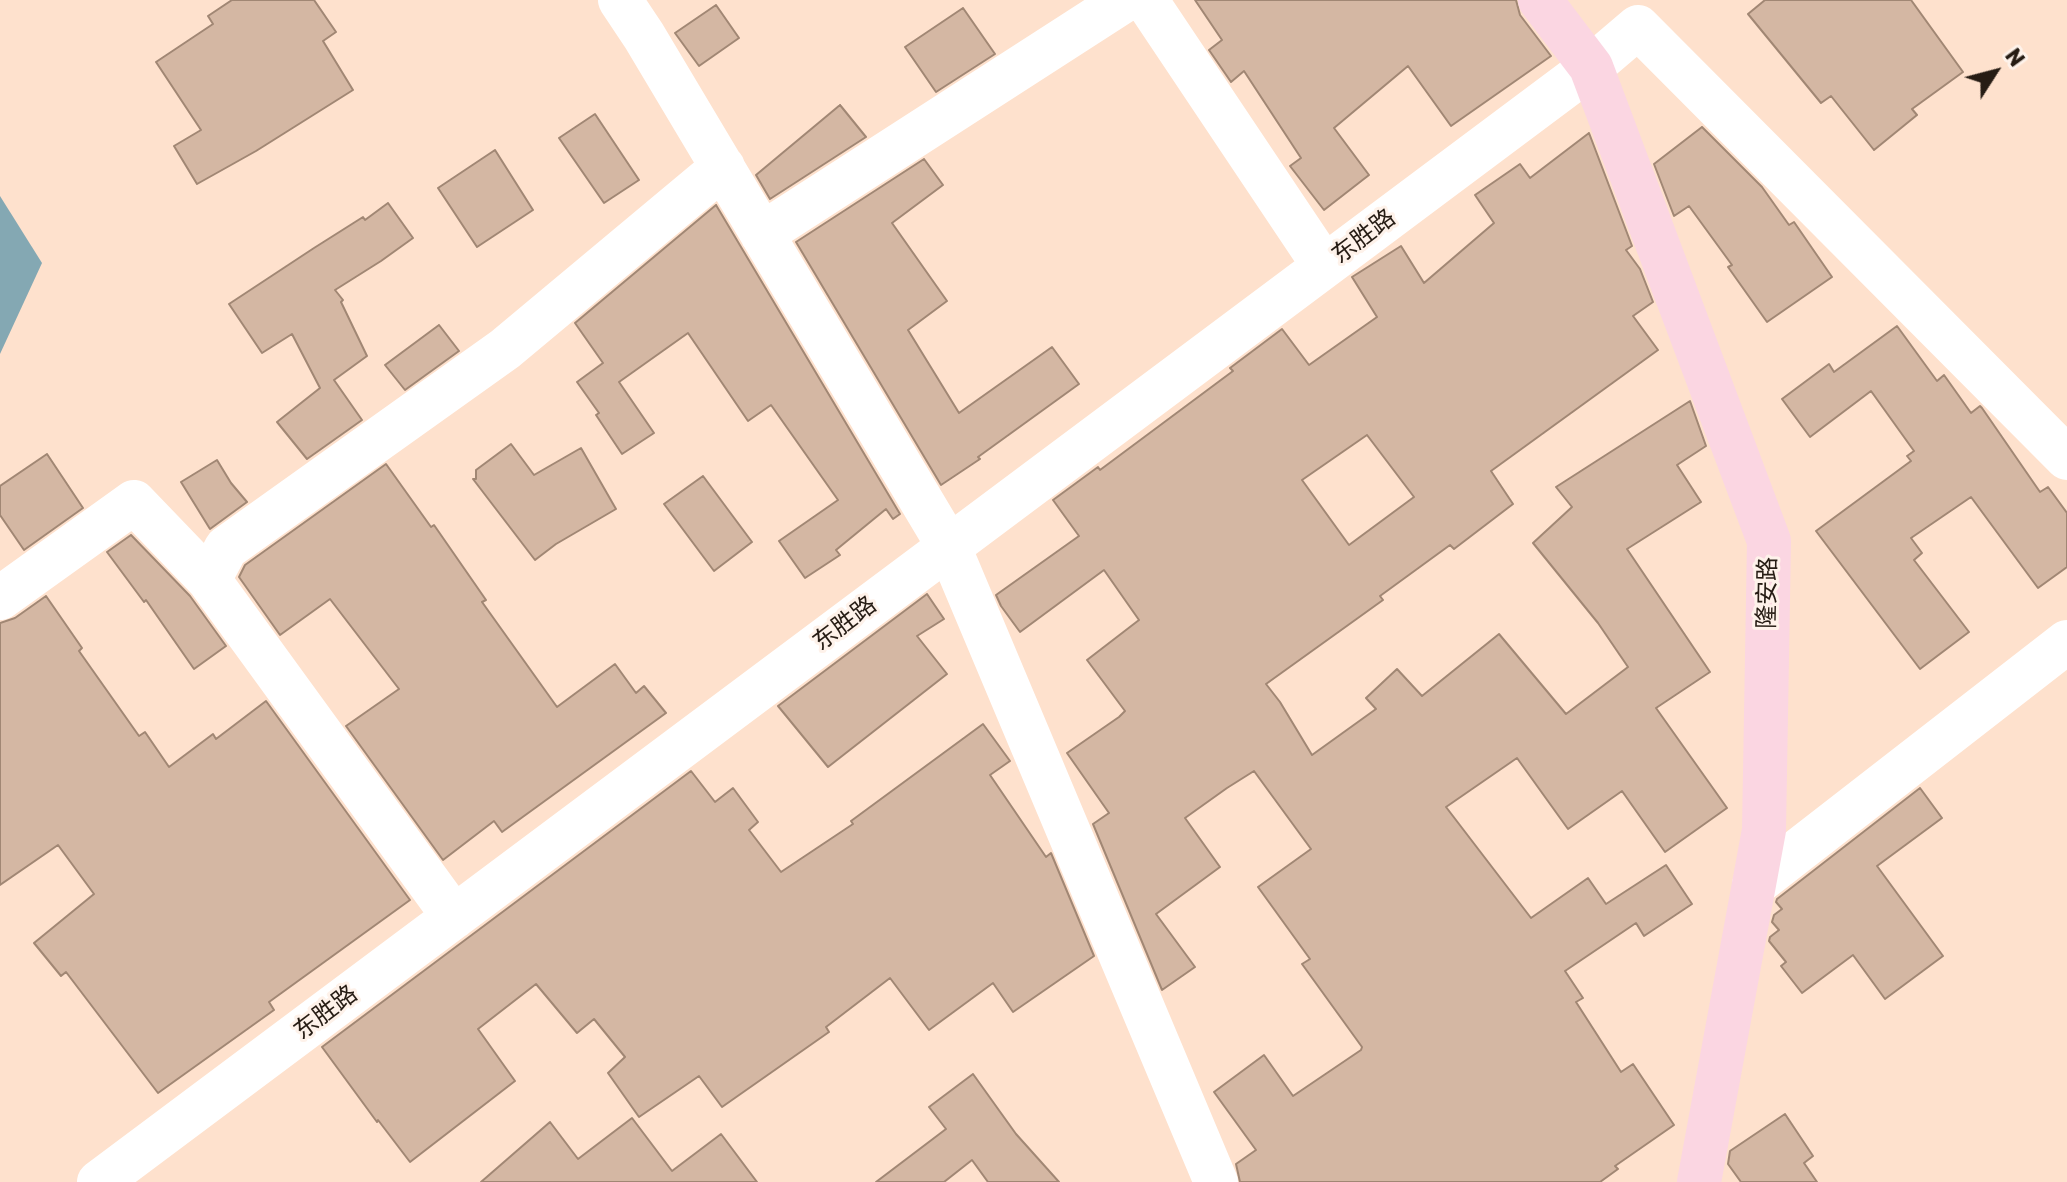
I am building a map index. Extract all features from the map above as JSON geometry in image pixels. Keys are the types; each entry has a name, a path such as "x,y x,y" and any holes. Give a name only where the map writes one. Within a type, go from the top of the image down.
{"street":[{"path":"620,0 949,547 1216,1182"},
{"path":"762,234 1125,0"},
{"path":"1146,0 1324,266"},
{"name":"隆安路","path":"1540,0 1591,67 1769,541 1764,830 1699,1182"},
{"name":"东胜路","path":"99,1182 1591,67 1638,27 2067,458"},
{"path":"209,580 226,548 505,349 723,167"},
{"path":"0,598 134,502 209,580 454,917"},
{"path":"1754,885 2067,642"}],"water":[{"path":"0,196 42,263 0,354"}],"building":[{"path":"232,0 314,0 336,32 323,41 353,90 197,184 174,146 201,130 156,62 213,24 208,16"},
{"path":"1195,0 1516,0 1520,15 1551,56 1451,126 1408,66 1334,128 1369,175 1324,210 1290,166 1301,158 1244,71 1231,82 1209,50 1222,40"},
{"path":"1765,0 1911,0 1963,72 1912,109 1917,115 1874,150 1831,96 1821,103 1748,14"},
{"path":"716,5 739,38 699,66 675,33"},
{"path":"963,8 995,54 936,92 905,47"},
{"path":"840,105 866,137 770,199 756,175"},
{"path":"595,114 639,180 604,203 559,138"},
{"path":"1702,127 1762,187 1789,225 1794,222 1832,277 1767,322 1728,267 1732,265 1689,206 1674,216 1654,164"},
{"path":"1589,133 1632,246 1626,250 1640,269 1653,302 1633,316 1658,350 1491,471 1513,504 1454,549 1450,545 1380,596 1383,600 1266,684 1312,755 1376,709 1366,698 1397,669 1422,696 1499,634 1566,714 1628,667 1598,623 1533,543 1572,507 1556,487 1690,401 1706,446 1677,465 1701,502 1627,549 1710,672 1656,708 1727,808 1665,852 1622,791 1568,829 1517,758 1446,807 1531,918 1588,878 1606,904 1666,865 1692,904 1644,936 1636,923 1565,971 1583,998 1576,1002 1621,1072 1633,1064 1674,1125 1615,1166 1618,1169 1600,1182 1240,1182 1236,1164 1256,1150 1214,1092 1264,1055 1293,1096 1362,1047 1302,964 1310,959 1258,887 1311,849 1254,771 1185,818 1220,867 1156,914 1195,967 1162,990 1093,824 1109,813 1067,753 1125,711 1087,660 1139,620 1104,570 1020,632 996,595 1079,536 1053,500 1098,467 1100,470 1233,371 1230,368 1282,329 1309,365 1377,317 1352,277 1401,246 1424,283 1494,223 1475,195 1520,164 1530,178","holes":["1367,435 1414,497 1349,545 1302,480"]},
{"path":"495,150 533,210 477,247 438,188"},
{"path":"924,159 943,185 892,223 947,301 908,330 959,413 1052,347 1079,384 941,485 796,242"},
{"path":"388,203 413,238 335,290 343,300 341,302 367,356 334,380 362,420 307,459 277,422 320,388 292,334 262,353 229,304"},
{"path":"716,205 900,514 893,519 886,509 836,550 840,555 805,578 779,541 838,500 771,405 748,421 688,333 619,382 654,433 622,454 577,382 603,363 575,323"},
{"path":"439,325 459,351 405,390 385,365"},
{"path":"1897,326 1937,381 1944,375 1971,413 1980,406 1982,408 2040,492 2048,487 2067,513 2067,567 2038,588 1971,497 1911,538 1922,553 1914,560 1969,632 1920,669 1816,531 1911,461 1907,456 1914,451 1871,391 1810,437 1782,399 1829,364 1834,372"},
{"path":"511,444 534,475 581,448 616,509 535,560 473,479 476,479 476,470"},
{"path":"47,454 83,508 24,550 0,515 0,486"},
{"path":"217,460 247,502 210,529 181,482"},
{"path":"386,464 431,527 434,525 486,600 482,602 557,707 615,664 636,693 644,686 666,713 502,832 494,821 443,860 346,726 399,689 330,599 280,635 239,577 245,565"},
{"path":"703,476 752,542 714,571 664,504"},
{"path":"131,535 190,596 226,646 194,669 146,600 144,602 107,552"},
{"path":"927,594 944,619 917,636 947,674 828,767 778,706"},
{"path":"46,596 82,648 79,651 139,736 145,732 169,767 213,734 216,739 266,701 410,900 269,1002 274,1010 158,1093 66,972 61,976 34,943 94,894 58,845 0,885 0,623 15,618"},
{"path":"983,724 1010,761 990,775 1046,857 1051,853 1094,956 1013,1012 993,983 929,1030 890,978 826,1027 829,1032 722,1107 699,1076 639,1117 608,1073 625,1057 594,1019 577,1033 536,984 478,1029 515,1081 410,1162 322,1047 691,771 715,802 733,788 758,822 749,830 781,872 853,824 851,821"},
{"path":"1920,788 1942,818 1877,866 1943,956 1885,999 1853,955 1802,993 1781,966 1786,962 1769,941 1779,930 1772,922 1774,915 1782,909 1777,899"},
{"path":"973,1074 1016,1134 1059,1182 988,1182 972,1160 944,1182 876,1182 946,1129 929,1107"},
{"path":"1785,1114 1813,1156 1804,1163 1817,1182 1741,1182 1728,1164 1730,1151"},
{"path":"632,1118 672,1171 721,1134 757,1182 481,1182 550,1122 578,1159"}]}
